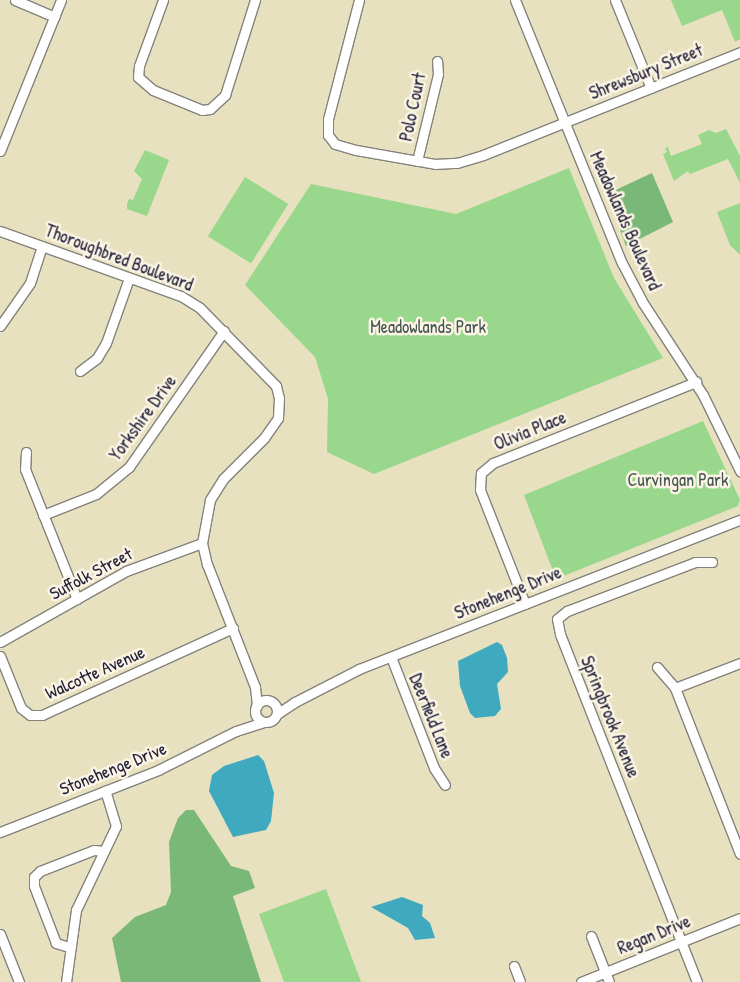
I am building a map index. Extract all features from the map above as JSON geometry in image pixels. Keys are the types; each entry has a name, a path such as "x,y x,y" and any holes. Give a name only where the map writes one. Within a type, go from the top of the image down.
{"street":[{"path":"15,0 55,17"},
{"path":"1,147 61,0"},
{"path":"163,0 139,66 138,77 153,90 202,110 210,109 225,95 255,0"},
{"name":"Shrewsbury Street","path":"359,0 328,119 328,135 335,144 356,150 417,161 457,163 740,52"},
{"name":"Meadowlands Boulevard","path":"515,0 630,280 696,382 740,471"},
{"path":"615,0 651,88"},
{"name":"Polo Court","path":"417,161 438,74 437,61"},
{"name":"Thoroughbred Boulevard","path":"0,231 181,296 200,308 276,386 280,410 273,427 222,479 210,500 202,543 207,564 256,687 256,709"},
{"path":"0,326 30,283 42,246"},
{"path":"80,371 97,358 106,343 130,278"},
{"name":"Yorkshire Drive","path":"43,515 96,494 129,467 224,331"},
{"name":"Olivia Place","path":"525,604 480,490 481,473 494,463 696,382"},
{"path":"26,452 25,469 77,599"},
{"name":"Stonehenge Drive","path":"0,832 158,770 236,731 263,722 270,722 277,714 295,702 391,657 739,519"},
{"name":"Suffolk Street","path":"0,642 126,572 202,543"},
{"name":"Springbrook Avenue","path":"697,982 564,644 557,619 567,611 695,562 712,562"},
{"name":"Walcotte Avenue","path":"0,656 21,708 30,715 42,715 233,628"},
{"name":"Deerfield Lane","path":"391,657 434,768 445,785"},
{"path":"675,688 740,663"},
{"path":"657,667 675,688 740,854"},
{"name":"Thoroughbred Boulevard","path":"256,687 270,701"},
{"path":"270,701 277,714"},
{"name":"Stonehenge Drive","path":"236,731 256,709 270,701 295,702"},
{"path":"256,709 263,722"},
{"path":"66,982 68,947 76,910 116,821 105,791"},
{"path":"68,947 56,943 34,886 34,877 40,871 94,850 104,851"},
{"name":"Regan Drive","path":"581,982 740,918"},
{"path":"0,934 19,982"},
{"path":"591,936 609,982"},
{"path":"514,966 520,982"}],"green space":[{"path":"671,0 740,0 740,39 735,42 722,10 682,26"},
{"path":"726,129 740,156 740,183 728,159 690,174 688,171 674,181 663,154 667,152 665,148 668,147 671,156 702,144 698,135 709,130 716,133"},
{"path":"145,150 169,160 147,216 127,209 129,199 133,200 142,179 134,171"},
{"name":"Meadowlands Park","path":"569,168 614,278 663,358 374,474 327,452 328,399 315,357 245,285 311,184 456,214"},
{"path":"652,173 673,222 626,246 607,194"},
{"path":"245,177 288,204 251,263 208,236"},
{"path":"740,203 740,255 730,245 717,212"},
{"name":"Curvingan Park","path":"703,421 740,500 738,506 556,579 524,495"},
{"path":"186,810 194,810 231,866 249,871 255,888 233,896 261,982 121,982 112,938 135,917 166,905 171,892 169,842 178,818"},
{"path":"326,889 361,982 284,982 259,914"}],"water":[{"path":"497,642 502,645 507,658 508,672 497,684 501,709 495,716 475,718 470,713 460,686 458,661"},
{"path":"258,755 264,761 274,793 271,821 266,830 233,837 209,791 212,775 224,766"},
{"path":"402,897 423,905 422,916 430,923 435,938 415,940 408,928 371,907"}]}
